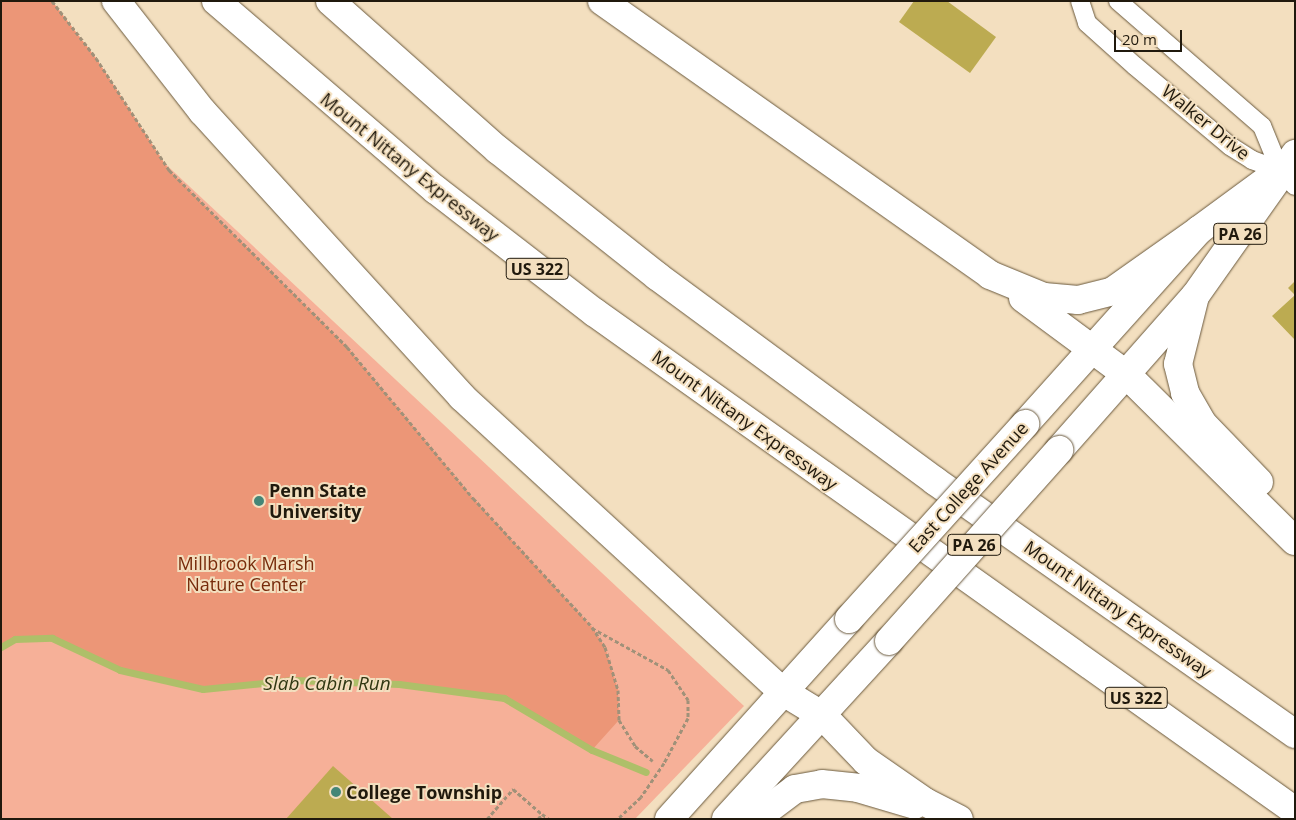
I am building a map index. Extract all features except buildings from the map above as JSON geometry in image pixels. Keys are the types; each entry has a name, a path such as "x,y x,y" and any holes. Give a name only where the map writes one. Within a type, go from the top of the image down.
{"main road":[{"path":"116,1 202,111 462,397 782,691 822,716 866,761 957,818"},
{"name":"Mount Nittany Expressway","path":"216,1 428,184 594,312 1295,811"},
{"name":"Mount Nittany Expressway","path":"330,1 498,150 657,276 935,481 1295,734"},
{"path":"602,1 1093,347 1127,375 1295,541"},
{"name":"East College Avenue","path":"669,819 782,691 1199,230 1290,170"},
{"name":"PA 26","path":"726,819 822,716 1196,296 1290,170"},
{"path":"990,275 1062,302 1095,298 1136,276 1199,230"},
{"path":"1196,296 1178,364 1191,408 1295,520"},
{"path":"755,819 795,789 822,784 858,788 957,818"}],"street":[{"name":"Walker Drive","path":"1080,1 1087,23 1230,146 1252,160 1290,170"},
{"name":"Walker Drive","path":"1118,1 1262,126 1290,170"}],"path":[{"path":"52,1 96,58 169,170 348,347 473,498 592,627 605,646 618,690 619,720 635,746 653,761"},
{"path":"592,627 668,670 688,700 688,718 664,763 641,797 617,819"},
{"path":"487,819 512,789 549,819"},
{"path":"538,819 542,814"}],"green space":[{"name":"Millbrook Marsh Nature Center","path":"1,1 52,1 96,58 169,170 347,347 473,498 592,627 605,647 618,690 619,720 592,750 504,698 399,684 293,680 203,689 120,670 52,638 15,639 1,647"},
{"name":"Millbrook Marsh Nature Center","path":"1,10 744,706 635,819 1,819"}],"waterway":[{"name":"Slab Cabin Run","path":"1,647 15,639 52,638 120,670 203,689 293,680 399,684 504,698 592,750 646,772"}],"place":[{"name":"Penn State University","path":"259,501"},
{"name":"College Township","path":"336,792"}]}
